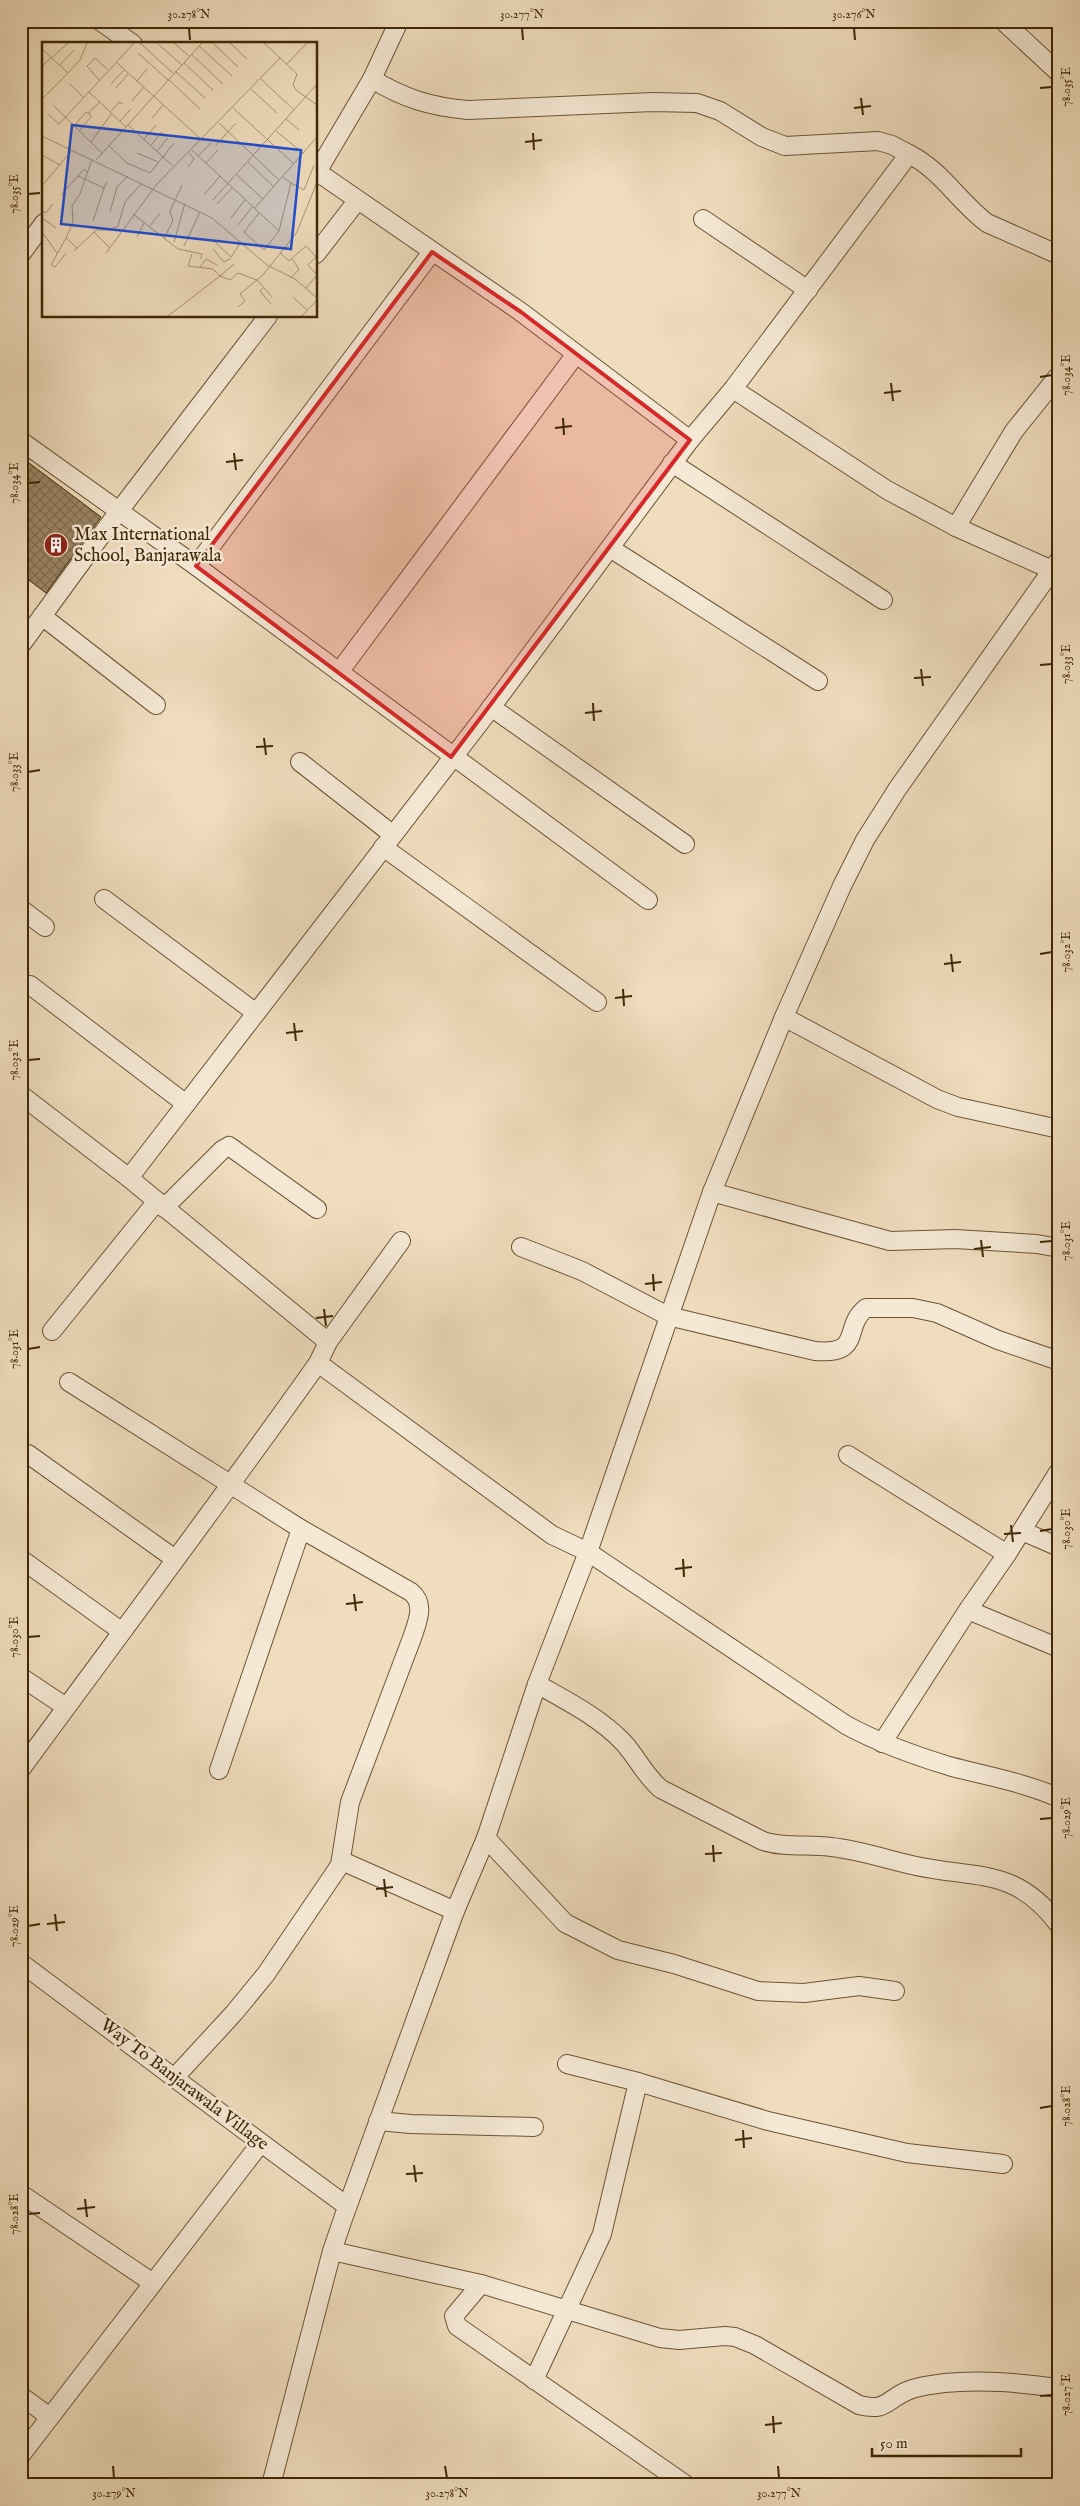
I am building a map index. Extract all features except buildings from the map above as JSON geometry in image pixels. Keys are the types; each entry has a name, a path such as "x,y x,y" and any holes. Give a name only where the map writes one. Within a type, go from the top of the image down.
{"street":[{"path":"100,21 130,42"},
{"path":"318,170 372,79 399,21"},
{"path":"1003,21 1059,73"},
{"path":"372,79 396,93 417,102 440,108 468,110 653,102 697,103 720,111 762,137 785,146 878,141 892,145 909,154 936,172 977,216 987,223 1059,254"},
{"path":"129,1178 491,707 672,463 733,389 909,154"},
{"path":"318,173 521,312 690,440"},
{"path":"318,251 357,201"},
{"path":"702,219 808,290"},
{"path":"21,254 42,226"},
{"path":"196,566 432,252"},
{"path":"21,645 266,318"},
{"path":"339,672 576,354"},
{"path":"956,527 1014,431 1059,374"},
{"path":"274,2484 332,2251 347,2206 455,1911 486,1838 537,1684 588,1552 712,1192 784,1017 842,886 866,840 898,788 1055,565 956,527 887,490 733,389"},
{"path":"21,441 196,566 451,757 648,900"},
{"path":"672,463 883,600"},
{"path":"610,548 818,682"},
{"path":"42,616 156,705"},
{"path":"491,707 685,844"},
{"path":"300,762 387,840 597,1002"},
{"path":"104,898 256,1013"},
{"path":"21,908 45,927"},
{"path":"30,985 186,1104"},
{"path":"784,1017 937,1099 958,1107 1059,1129"},
{"path":"21,1095 129,1178 328,1342"},
{"path":"52,1331 160,1205 222,1150 229,1146 317,1208"},
{"path":"712,1192 890,1241 955,1239 1037,1244 1059,1248"},
{"path":"21,1769 232,1483 318,1363 328,1342 401,1241"},
{"path":"521,1247 582,1271 668,1316 827,1352 836,1351 849,1341 859,1316 866,1308 913,1308 937,1313 998,1340 1059,1361"},
{"path":"318,1363 552,1535 588,1552 846,1725 882,1743 908,1753 1004,1780 1059,1798"},
{"path":"69,1382 232,1483 301,1529 411,1592 417,1599 419,1607 412,1638 350,1802 342,1860 266,1974 234,2013 175,2077"},
{"path":"28,1454 175,1559"},
{"path":"848,1455 1007,1554"},
{"path":"882,1743 968,1610 1022,1531 1059,1471"},
{"path":"219,1770 301,1529"},
{"path":"1022,1531 1059,1547"},
{"path":"21,1559 121,1631"},
{"path":"968,1610 1059,1648"},
{"path":"21,1678 66,1708"},
{"path":"537,1684 600,1721 625,1744 650,1780 662,1789 763,1840 774,1844 830,1846 931,1869 993,1877 1005,1881 1032,1897 1059,1925"},
{"path":"486,1838 565,1923 618,1950 674,1964 758,1991 804,1993 859,1986 895,1990"},
{"path":"342,1860 455,1911"},
{"name":"Way To Banjarawala Village","path":"21,1963 175,2077 260,2144 347,2206"},
{"path":"567,2064 638,2082 768,2121 907,2153 1003,2164"},
{"path":"534,2380 602,2234 638,2082"},
{"path":"378,2121 411,2124 534,2127"},
{"path":"21,2454 260,2144"},
{"path":"21,2194 153,2284"},
{"path":"332,2251 481,2284 660,2338 679,2340 725,2336 735,2337 859,2405 868,2408 884,2407 906,2391 915,2388 945,2383 1002,2382 1059,2388"},
{"path":"481,2284 454,2316 457,2326 686,2485"},
{"path":"21,2396 50,2417"}],"highlighted area":[{"path":"432,252 521,312 690,440 451,757 196,566"}],"place":[{"name":"Max International School, Banjarawala","path":"56,545"}]}
